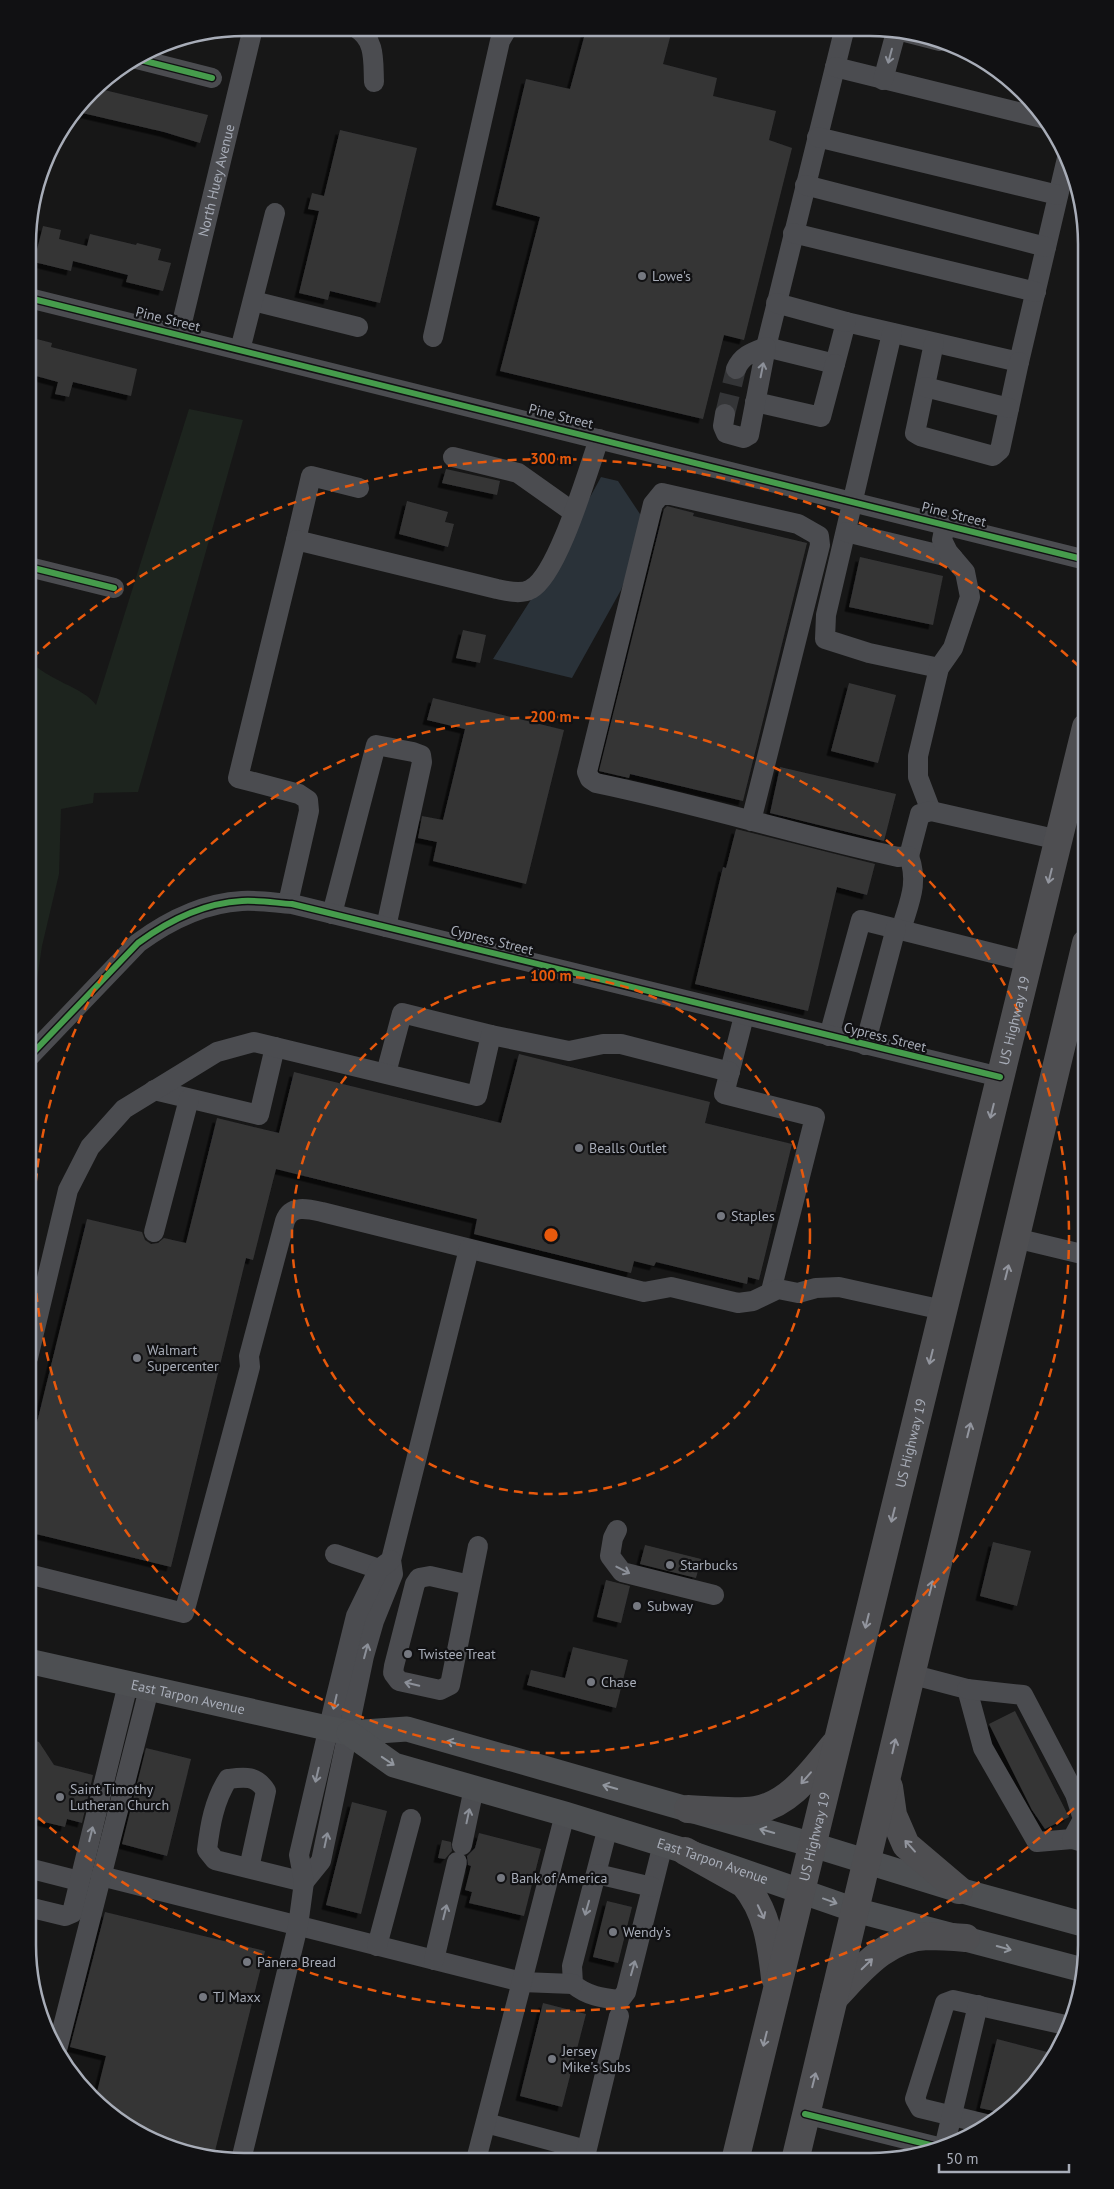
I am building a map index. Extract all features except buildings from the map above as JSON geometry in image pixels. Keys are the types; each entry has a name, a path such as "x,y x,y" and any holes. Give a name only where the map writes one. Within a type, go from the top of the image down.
{"highway":[{"name":"US Highway 19","path":"737,2153 814,1845 837,1741 1078,760"},
{"path":"797,2153 868,1862 910,1674 1078,976"},
{"path":"688,1809 756,1810 778,1802 802,1784 837,1741"},
{"path":"888,1774 893,1815 906,1844 959,1890"},
{"path":"674,1848 744,1884 750,1892 767,1925 776,1992"},
{"path":"833,2000 871,1960 892,1944 926,1936 966,1938"}],"main road":[{"name":"East Tarpon Avenue","path":"36,1663 339,1730 407,1729 814,1845 959,1890 1078,1923"},
{"name":"East Tarpon Avenue","path":"339,1730 394,1766 608,1827 855,1910 1076,1968"}],"street":[{"name":"North Huey Avenue","path":"179,335 252,36"},
{"path":"366,36 372,44 374,82"},
{"path":"432,337 500,41 503,36"},
{"path":"725,414 723,426 726,433 744,438 748,435 776,303 843,36"},
{"path":"883,80 894,38"},
{"path":"146,61 212,78"},
{"path":"835,67 1033,116"},
{"path":"818,137 1058,195"},
{"path":"934,343 915,433 993,456 1000,450 1064,170"},
{"path":"805,186 1046,247"},
{"path":"240,350 275,213"},
{"path":"794,233 1036,292"},
{"name":"Pine Street","path":"36,300 1078,558"},
{"path":"253,301 358,327"},
{"path":"776,303 846,322 1019,362"},
{"path":"755,402 821,417 846,322"},
{"path":"892,333 826,615 825,639 869,653 939,668"},
{"path":"736,369 740,361 748,353 766,347 835,364"},
{"path":"925,387 1009,408"},
{"path":"296,540 497,589 518,592 532,589 544,577 554,561 599,439"},
{"path":"453,457 518,473 573,512"},
{"path":"288,903 309,812 308,800 299,794 238,778 311,476 359,488"},
{"path":"751,821 820,545 819,536 798,524 662,493 653,504 587,772 590,779 596,782 659,796 751,821 832,842 898,857 908,856"},
{"path":"931,811 918,777 918,756 939,668 953,648 970,597 964,572 942,540 945,525"},
{"path":"846,532 953,558"},
{"path":"36,569 114,588"},
{"path":"332,914 376,744 413,752 421,755 422,762 386,927"},
{"path":"865,1044 913,888 914,872 908,856 920,814 931,811 1059,840"},
{"name":"Cypress Street","path":"36,1050 138,943 155,930 194,912 233,902 288,903 744,1016 1000,1077"},
{"path":"829,1036 861,920 1028,962"},
{"path":"386,1072 402,1014 569,1051 603,1044 621,1044 730,1072"},
{"path":"744,1016 724,1094 815,1117 771,1291"},
{"path":"36,1324 68,1190 90,1147 124,1109 217,1052 254,1042 386,1072 477,1096 491,1035"},
{"path":"154,1090 259,1115 275,1046"},
{"path":"154,1232 189,1099"},
{"path":"36,1576 184,1613 250,1367 249,1356 287,1215 295,1210 305,1209 644,1292 671,1287 738,1303 753,1301 778,1289 798,1293 816,1288 847,1288 943,1310"},
{"path":"1015,1238 1078,1253"},
{"path":"242,2153 298,1926 304,1882 299,1855 339,1730 356,1616 385,1565 469,1249"},
{"path":"617,1530 613,1538 610,1556 622,1572 714,1595"},
{"path":"470,1585 430,1576 419,1578 415,1584 394,1666 393,1673 398,1681 440,1690 450,1685 478,1546"},
{"path":"335,1554 385,1565"},
{"path":"910,1674 968,1689 1023,1695 1075,1794 1078,1803"},
{"path":"60,2040 101,1876 138,1687"},
{"path":"36,1909 66,1916 72,1913 79,1881 138,1687"},
{"path":"968,1689 983,1748 1037,1842 1078,1841"},
{"path":"434,1960 474,1788"},
{"path":"478,2153 565,1814"},
{"path":"377,1946 411,1819"},
{"path":"574,1984 572,1966 608,1827"},
{"path":"101,1876 522,1982 574,1984 582,1991 598,1997 620,2000 626,1992 629,1983 652,1888 674,1848"},
{"path":"249,1868 304,1882"},
{"path":"36,1870 79,1881"},
{"path":"596,1874 652,1888"},
{"path":"978,2122 920,2108 916,2099 946,2003 953,2000 1062,2024"},
{"path":"946,2138 978,2005"},
{"path":"585,2153 619,2016"},
{"path":"805,2114 928,2144"},
{"path":"486,2123 579,2153"}],"shaded area":[{"path":"189,409 243,420 138,792 94,793 93,803 61,809 59,874 42,946 36,986 36,666 45,673 83,693 96,705"},
{"path":"601,477 618,481 646,523 621,590 572,678 493,659 553,565"}],"tunnel":[{"path":"725,414 736,369"}],"cycle path":[{"path":"146,61 212,78"},
{"path":"36,300 1078,558"},
{"path":"36,569 114,588"},
{"path":"36,1050 138,943 162,927 187,914 228,902 255,901 292,904 1000,1077"},
{"path":"805,2114 928,2144"}],"place":[{"name":"Lowe's","path":"642,276"},
{"name":"Bealls Outlet","path":"579,1148"},
{"name":"Staples","path":"721,1216"},
{"name":"Walmart Supercenter","path":"137,1358"},
{"name":"Starbucks","path":"670,1565"},
{"name":"Subway","path":"637,1606"},
{"name":"Twistee Treat","path":"408,1654"},
{"name":"Chase","path":"591,1682"},
{"name":"Saint Timothy Lutheran Church","path":"60,1797"},
{"name":"Bank of America","path":"501,1878"},
{"name":"Wendy's","path":"613,1932"},
{"name":"Panera Bread","path":"247,1962"},
{"name":"TJ Maxx","path":"203,1997"},
{"name":"Jersey Mike's Subs","path":"552,2059"}]}
